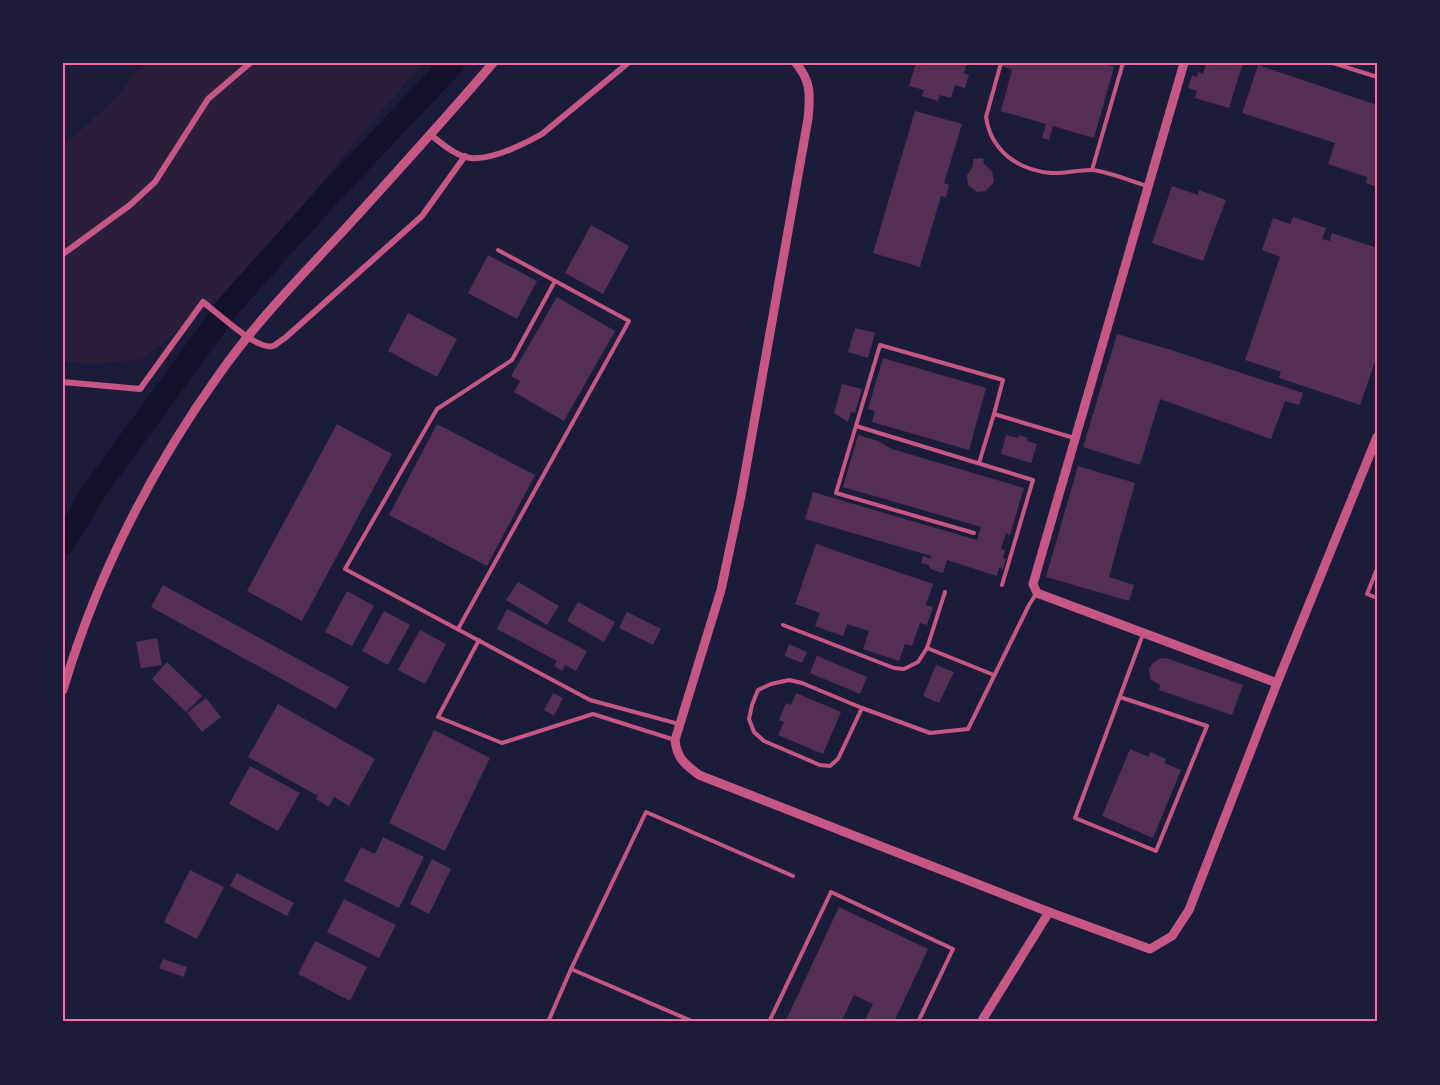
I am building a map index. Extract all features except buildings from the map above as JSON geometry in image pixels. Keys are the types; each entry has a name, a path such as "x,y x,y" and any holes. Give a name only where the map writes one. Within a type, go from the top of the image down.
{"street":[{"path":"63,254 130,205 155,182 208,99 250,63"},
{"path":"63,690 90,609 140,500 172,445 220,373 298,279 494,63"},
{"path":"431,135 453,152 471,158 493,155 526,143 542,134 628,63"},
{"path":"796,63 803,72 810,93 808,119 772,324 722,590 675,740 676,750 684,763 699,775 1048,912 1150,949 1172,936 1189,910 1277,683 1375,451 1377,437"},
{"path":"1184,63 1033,584 1037,593 1277,683"},
{"path":"63,382 140,389 203,302 248,337 264,346 273,346 285,338 422,216 465,156"},
{"path":"981,1022 1048,912"}],"lane":[{"path":"1001,63 986,117 993,139 1004,154 1032,170 1050,173 1092,170 1148,186"},
{"path":"1092,170 1122,63"},
{"path":"1333,63 1377,77"},
{"path":"458,629 629,321 498,250"},
{"path":"555,281 512,360 437,410 345,569 590,700 680,724"},
{"path":"974,533 836,493 880,345 1003,380 979,463"},
{"path":"994,414 1075,438"},
{"path":"856,426 1033,480 1002,585"},
{"path":"1377,569 1367,594 1377,598"},
{"path":"783,625 894,668 904,669 918,662 927,648 945,592"},
{"path":"862,708 838,759 830,766 820,765 764,741 754,732 749,719 758,690 789,680 930,733 968,729 1037,593"},
{"path":"1120,697 1207,726 1156,850 1075,818 1143,633"},
{"path":"479,640 438,717 502,743 593,714 675,740"},
{"path":"927,648 994,675"},
{"path":"548,1022 646,812 793,876"},
{"path":"770,1022 831,892 953,949 918,1022"},
{"path":"572,969 694,1022"}],"shaded area":[{"path":"142,63 422,63 315,190 259,266 143,359 91,365 63,361 63,143 73,138 121,92"}],"waterway":[{"path":"63,543 95,490 231,303 321,203 453,63"}]}
